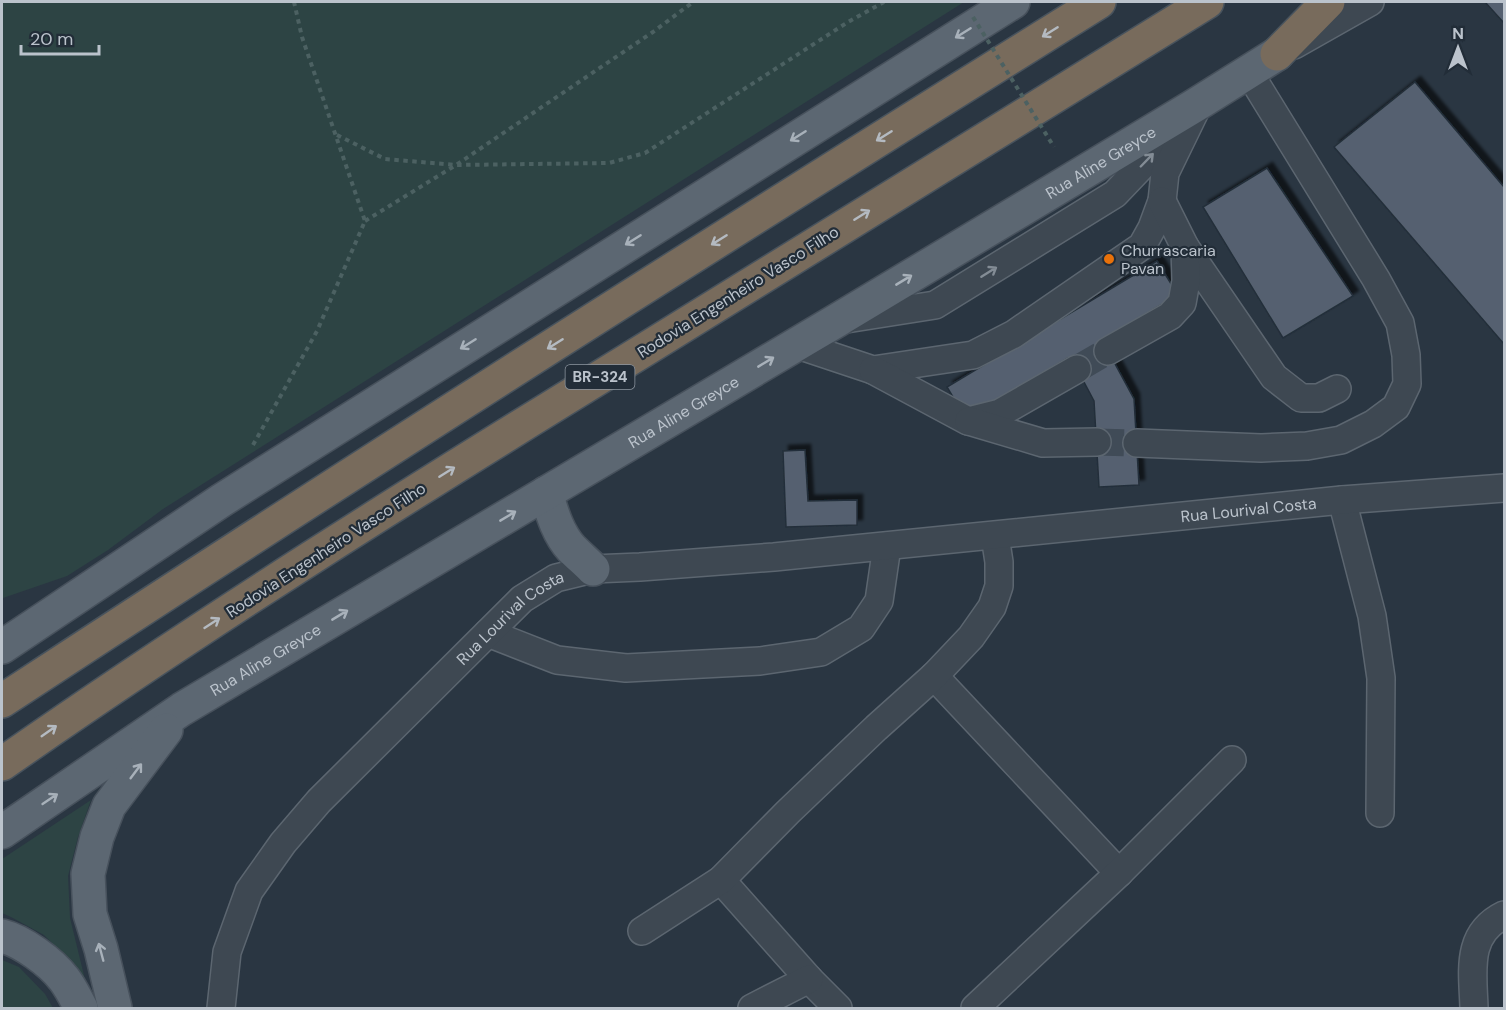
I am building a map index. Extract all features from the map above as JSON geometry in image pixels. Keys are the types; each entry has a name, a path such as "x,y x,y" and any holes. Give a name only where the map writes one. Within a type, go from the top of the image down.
{"highway":[{"name":"BR-324","path":"2,701 452,409 1099,2"},
{"name":"Rodovia Engenheiro Vasco Filho","path":"2,764 249,598 484,448 1207,2"},
{"path":"1277,54 1328,2"}],"main road":[{"path":"2,647 222,500 1013,2"},
{"name":"Rua Aline Greyce","path":"2,832 182,709 795,344 1195,110 1248,71 1277,54"},
{"path":"546,493 559,530 571,548 593,568"},
{"path":"2,626 18,622 83,593"},
{"path":"115,1008 90,914 88,874 97,837 109,806 182,709"},
{"path":"2,936 12,939 43,959 64,978 81,1008"}],"street":[{"name":"Rua Aline Greyce","path":"1277,54 1370,2"},
{"path":"1137,443 1261,448 1307,446 1341,440 1373,424 1396,407 1407,384 1406,355 1400,323 1376,279 1248,71"},
{"path":"873,370 973,355 1014,334 1142,246 1152,228 1162,201 1165,173 1195,110"},
{"path":"1162,201 1185,247 1275,377 1301,398 1319,398 1337,389"},
{"path":"1108,351 1170,316 1182,303 1186,281 1185,247"},
{"path":"795,344 873,370 968,421 1043,443 1097,442"},
{"path":"968,421 1000,413 1077,369"},
{"name":"Rua Lourival Costa","path":"221,1008 227,952 249,891 284,843 319,801 522,599 556,578 593,568 763,558 1342,500 1504,488"},
{"path":"1342,500 1372,616 1381,678 1380,813"},
{"path":"642,931 721,880 844,758 934,676 971,637 992,608 999,586 999,562 995,536"},
{"path":"488,633 557,660 626,668 760,661 821,652 861,628 879,602 887,546"},
{"path":"934,676 1119,873"},
{"path":"975,1008 1119,873 1232,760"},
{"path":"721,880 838,1008"},
{"path":"1474,1008 1473,956 1482,930 1504,915"},
{"path":"752,1008 809,978"}],"path":[{"path":"294,2 302,37 365,220"},
{"path":"250,450 317,331 365,220 456,165 653,32 693,2"},
{"path":"337,135 385,159 456,165 609,163 645,153 848,22 884,2"},
{"path":"973,17 1054,147"}],"green space":[{"path":"2,2 964,2 163,509 108,550 67,576 2,598"},
{"path":"91,800 68,876 70,918 90,1000 71,962 44,935 2,913 2,859"},
{"path":"2,960 19,967 45,994 53,1008 2,1008"}],"building":[{"path":"1485,2 1504,2 1504,23"},
{"path":"1415,82 1504,187 1504,344 1334,147"},
{"path":"1267,168 1353,296 1283,338 1203,207"},
{"path":"1157,261 1178,295 1099,342 1108,351 1134,399 1139,485 1099,487 1094,401 1077,369 1068,358 966,419 947,387"},
{"path":"805,450 808,501 857,500 857,525 786,527 783,451"}],"tunnel":[{"path":"1077,369 1108,351"},
{"path":"1097,442 1137,443"}],"place":[{"name":"Churrascaria Pavan","path":"1109,259"}]}
